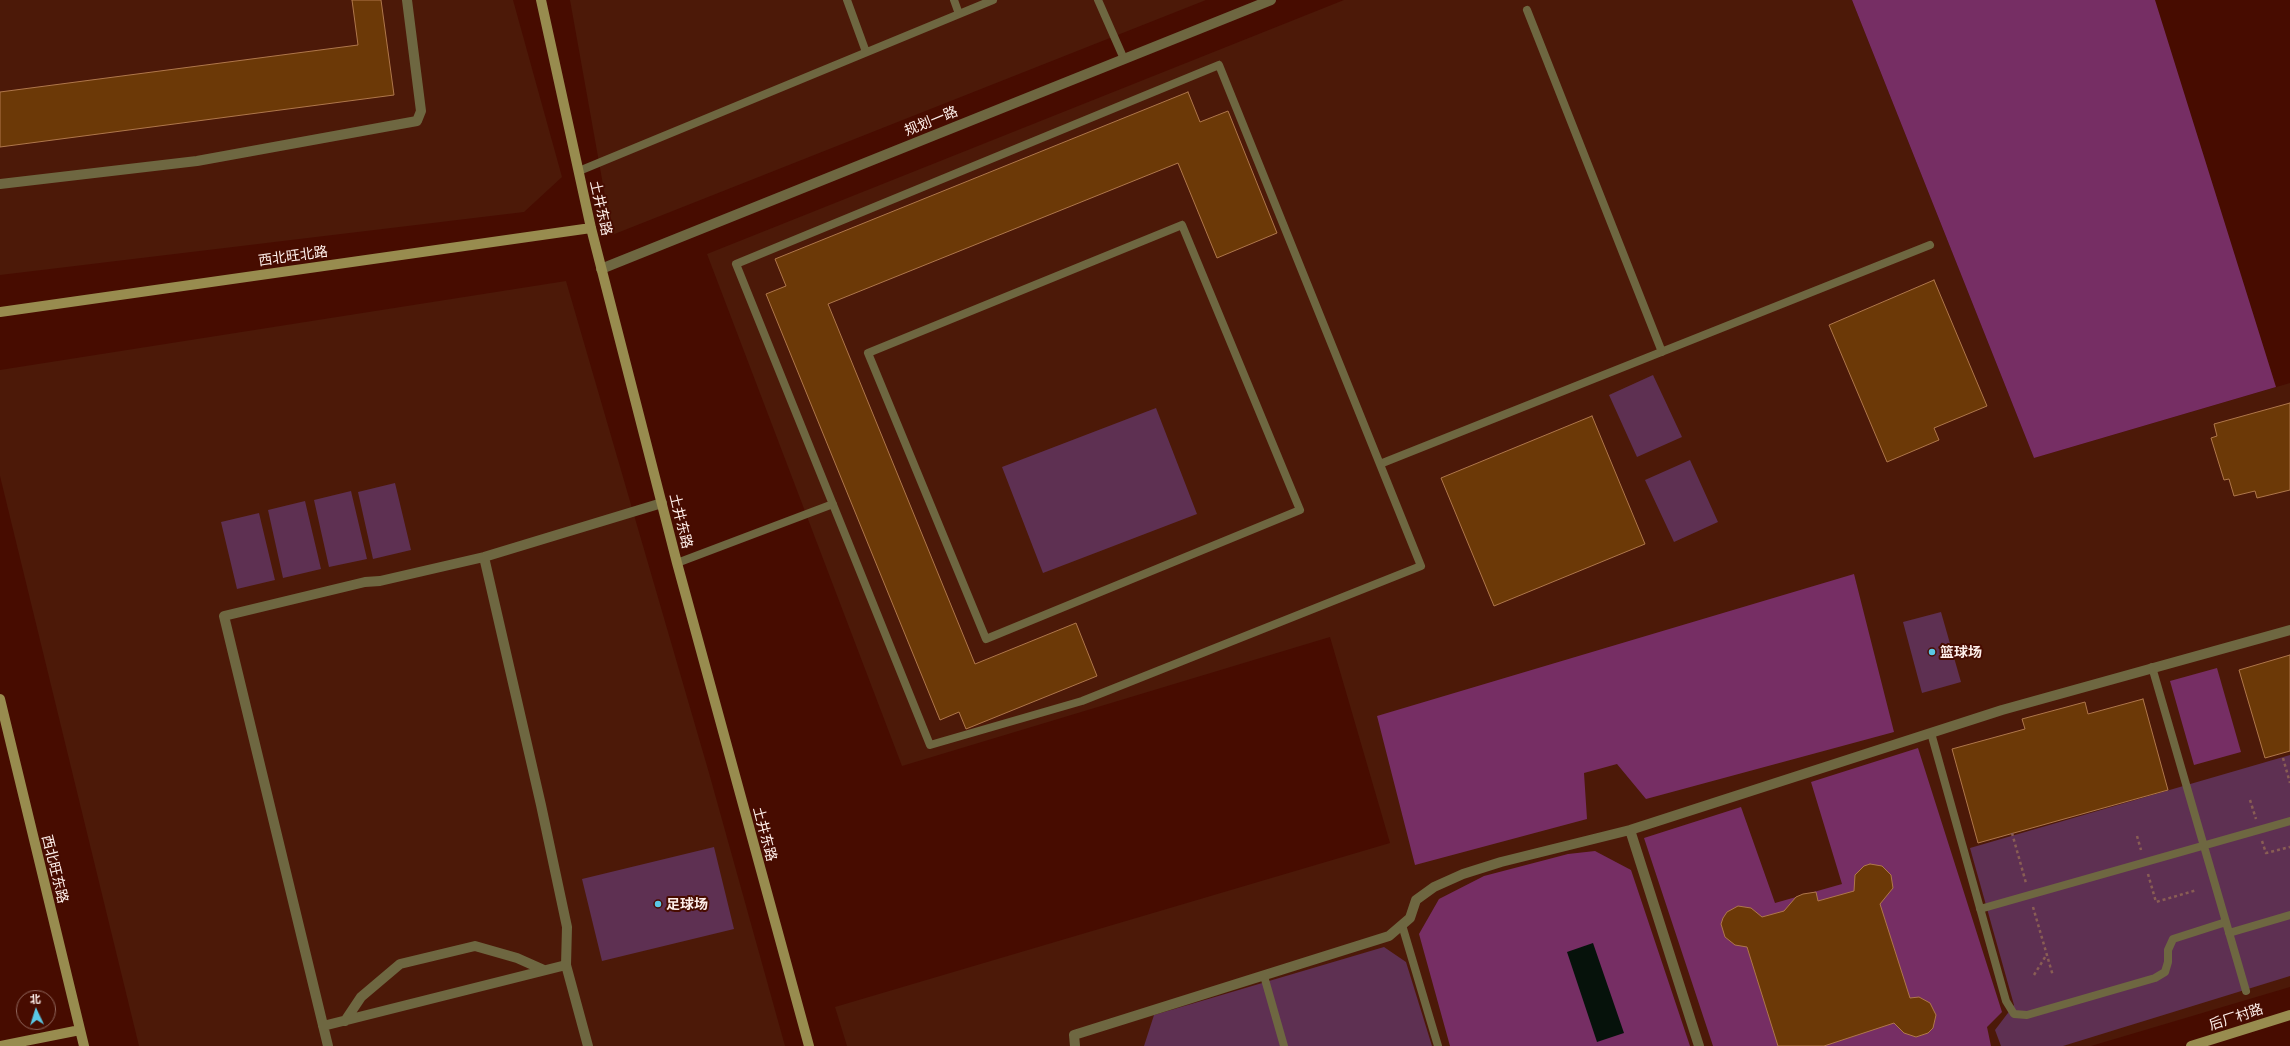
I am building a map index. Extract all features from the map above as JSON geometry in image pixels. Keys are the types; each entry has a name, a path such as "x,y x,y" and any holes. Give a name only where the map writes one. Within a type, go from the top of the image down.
{"street":[{"path":"0,184 197,160 417,121 421,111 408,0"},
{"name":"土井东路","path":"541,0 601,268 677,563 809,1046"},
{"name":"规划一路","path":"601,268 1271,0"},
{"name":"西北旺北路","path":"0,312 591,228"},
{"path":"328,1046 224,616 365,582 380,581 484,557 662,503"},
{"path":"484,557 565,919 566,965 588,1046"},
{"path":"1075,1046 1074,1035 1389,936 1410,918 1416,900 1434,887 1463,874 1501,862 1630,830 1931,733 2152,667 2290,630"},
{"name":"西北旺东路","path":"0,699 84,1046"},
{"path":"1630,830 1698,1046"},
{"path":"345,1021 361,997 400,964 475,946 517,958 544,970"},
{"path":"323,1026 566,965"},
{"name":"后厂村路","path":"2190,1046 2290,1015"},
{"path":"0,1046 80,1030"}],"lane":[{"path":"847,0 866,52"},
{"path":"954,0 959,14"},
{"path":"579,171 993,0"},
{"path":"1098,0 1124,59"},
{"path":"1527,10 1662,352"},
{"path":"1220,65 1421,566 1082,701 930,745 833,504 736,264 1220,65"},
{"path":"1182,225 1300,510 986,639 868,353 1182,225"},
{"path":"1380,464 1930,245"},
{"path":"677,563 833,504"},
{"path":"2152,667 2246,991"},
{"path":"1931,733 2006,1001 2014,1014 2027,1014 2155,978 2165,972 2168,962 2168,950 2173,939 2226,922"},
{"path":"1980,909 2290,821"},
{"path":"2229,933 2290,915"},
{"path":"1402,925 1438,1046"},
{"path":"1264,976 1284,1046"}],"path":[{"path":"2283,758 2290,783"},
{"path":"2138,836 2156,902 2197,890"},
{"path":"2034,975 2047,953"}],"shaded area":[{"path":"0,0 513,0 562,177 524,212 0,275"},
{"path":"570,0 1206,0 612,235"},
{"path":"1344,0 1852,0 2034,458 2290,383 2290,987 2091,1046 847,1046 835,1007 1390,843 1330,637 902,766 707,254"},
{"path":"1852,0 2155,0 2276,387 2034,458"},
{"path":"566,281 709,773 785,1046 139,1046 0,476 0,370"},
{"path":"1653,375 1682,437 1637,457 1609,395"},
{"path":"1156,408 1197,514 1043,573 1002,467"},
{"path":"1690,460 1718,522 1674,542 1645,480"},
{"path":"395,483 411,550 373,559 358,492"},
{"path":"351,491 367,559 329,567 314,500"},
{"path":"305,501 321,569 283,578 268,510"},
{"path":"259,513 275,580 237,589 221,522"},
{"path":"1854,574 1894,732 1646,799 1617,764 1584,773 1587,819 1415,865 1377,716"},
{"name":"篮球场","path":"1941,612 1961,682 1922,693 1903,622"},
{"path":"2217,668 2241,752 2194,765 2170,681"},
{"path":"1918,748 2002,1012 1987,1027 1991,1046 1713,1046 1644,838 1741,807 1775,903 1842,884 1811,782"},
{"path":"2290,755 2290,976 2063,1046 2001,1046 1995,1030 2014,1005 1970,848"},
{"name":"足球场","path":"714,847 734,929 602,961 582,879"},
{"path":"1595,851 1631,870 1690,1046 1450,1046 1419,934 1439,899 1484,876 1568,854"},
{"path":"1593,943 1624,1033 1597,1042 1567,952"},
{"path":"1384,947 1406,962 1432,1046 1144,1046 1154,1015"}],"building":[{"path":"352,0 381,0 394,95 0,147 0,92 358,45"},
{"path":"1188,92 1200,122 1228,111 1277,233 1217,258 1178,163 828,304 975,664 1076,623 1097,676 966,729 959,712 940,720 766,294 786,286 775,259"},
{"path":"1934,280 1987,406 1934,428 1939,440 1887,462 1829,325"},
{"path":"2290,403 2290,490 2257,498 2255,491 2234,496 2229,479 2224,480 2211,438 2217,436 2214,424"},
{"path":"1592,416 1645,544 1494,606 1441,478"},
{"path":"2290,655 2290,751 2265,758 2239,670"},
{"path":"2143,699 2168,790 1978,843 1952,749 2025,729 2022,719 2085,702 2088,714"},
{"path":"1870,864 1882,866 1891,875 1893,888 1880,904 1910,998 1919,997 1930,1003 1936,1015 1933,1028 1928,1033 1916,1037 1904,1033 1894,1023 1824,1046 1778,1046 1747,947 1735,945 1725,937 1721,924 1723,918 1727,912 1738,906 1751,908 1762,917 1784,911 1796,897 1803,894 1816,892 1818,901 1854,891 1855,875 1864,866"}],"place":[{"name":"篮球场","path":"1932,652"},
{"name":"足球场","path":"658,904"}]}
